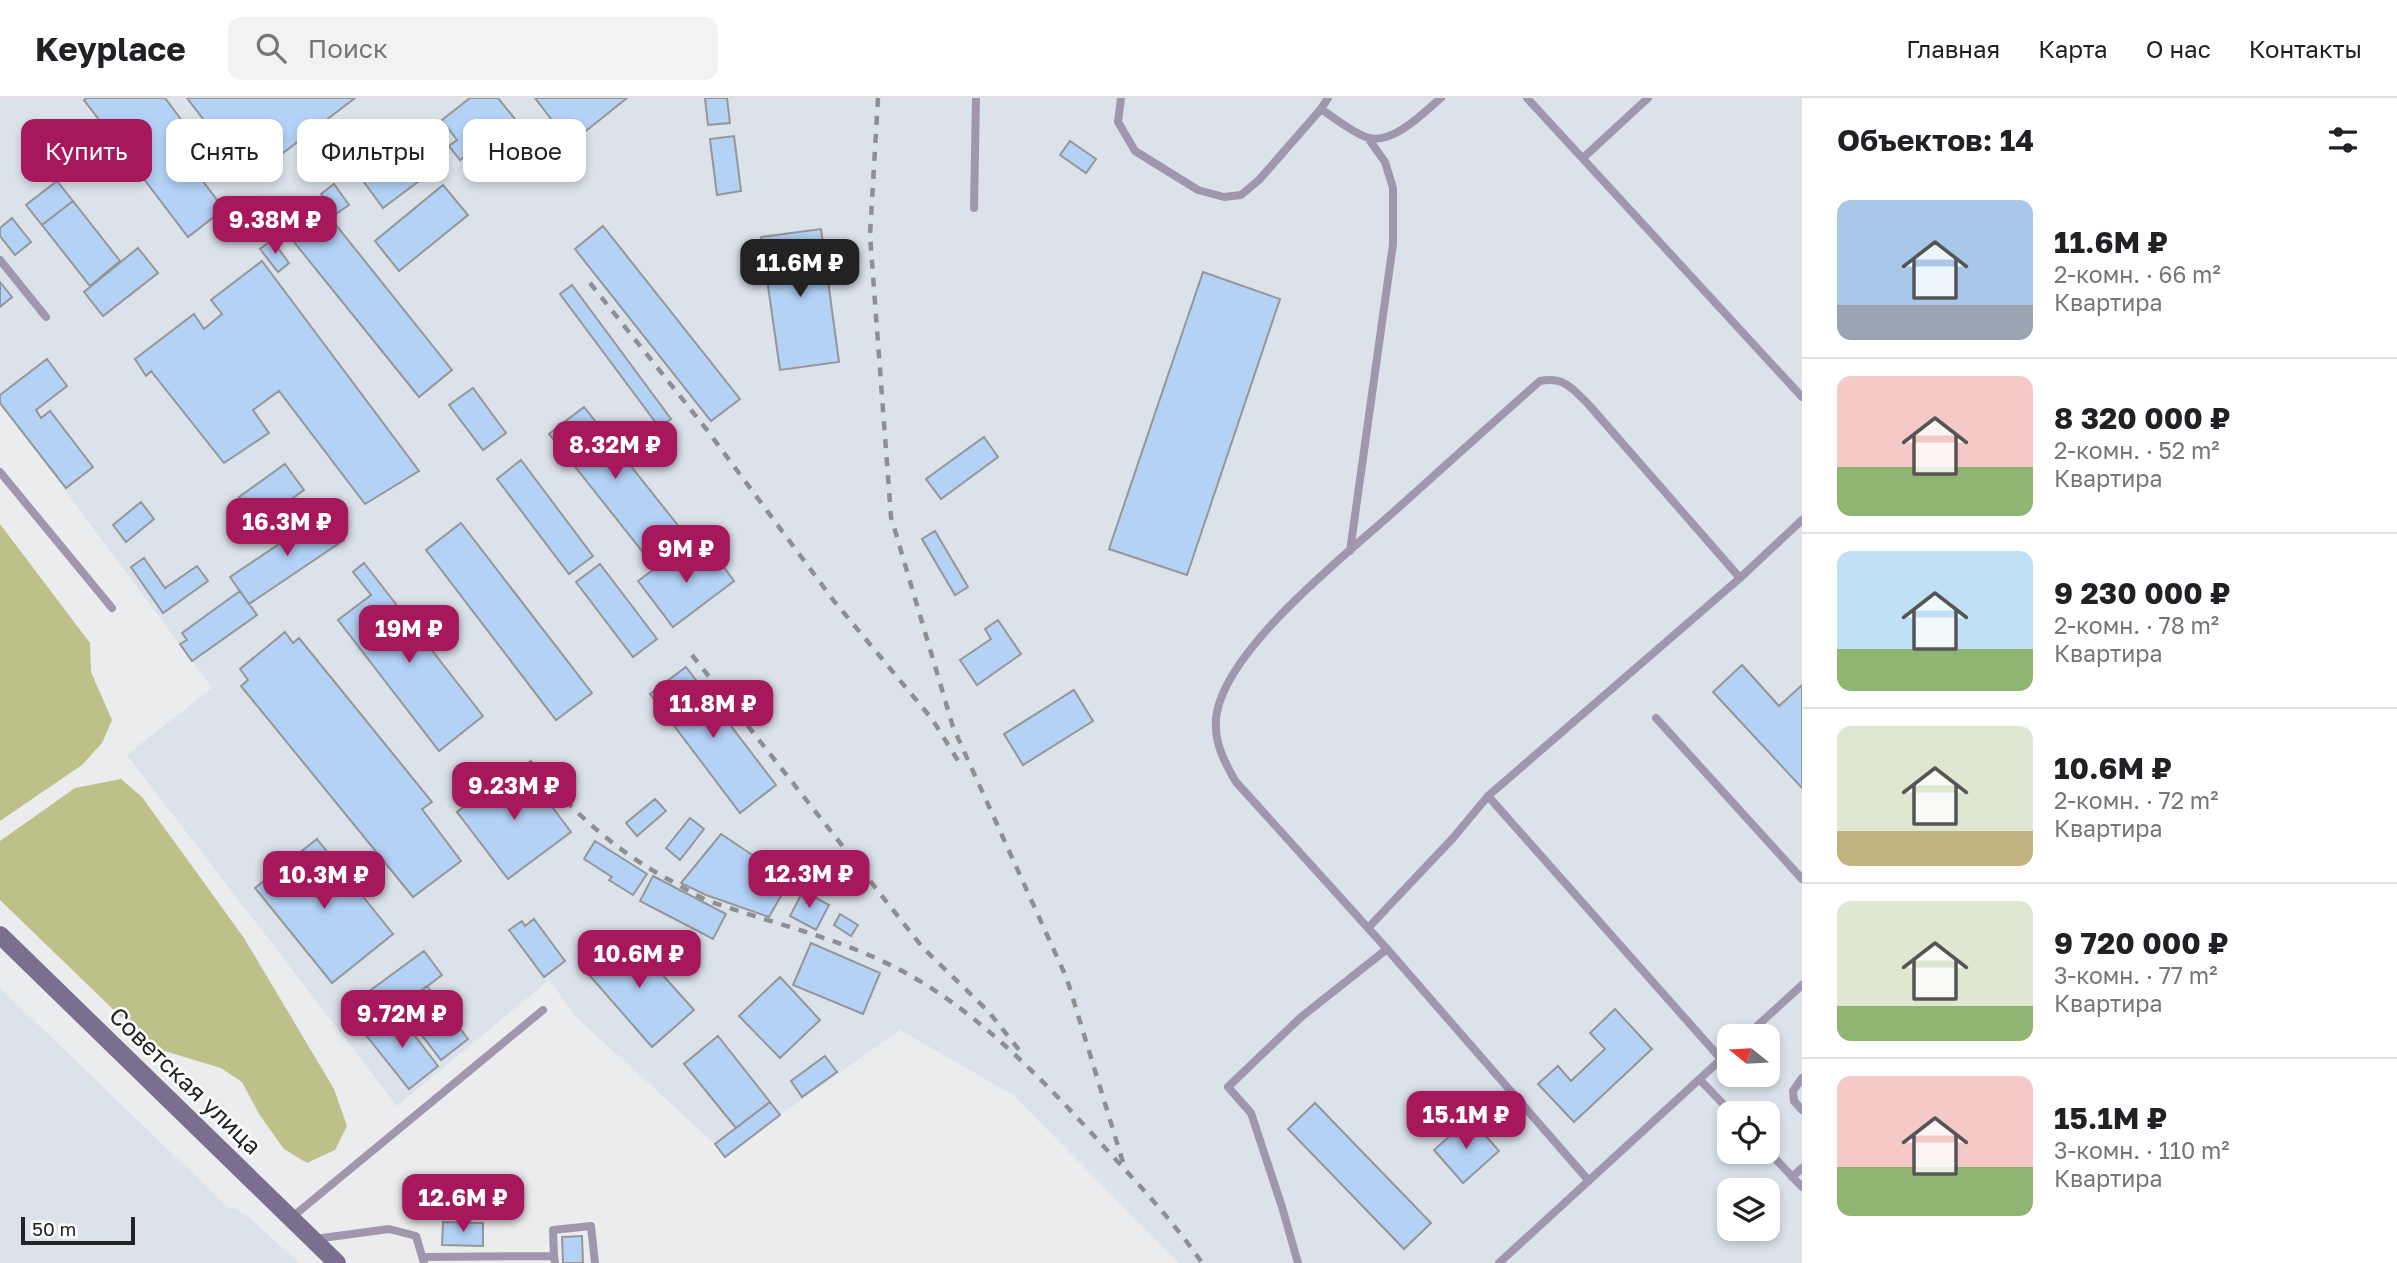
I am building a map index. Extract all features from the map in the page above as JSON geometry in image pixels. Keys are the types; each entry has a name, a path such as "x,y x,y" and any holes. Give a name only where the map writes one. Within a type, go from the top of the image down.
{"street":[{"name":"Советская улица","path":"0,934 337,1263"}],"lane":[{"path":"974,208 976,98"},
{"path":"1121,98 1118,122 1135,151 1198,190 1224,197 1241,195 1259,180 1321,109 1326,99"},
{"path":"1368,138 1381,138 1409,126 1441,98"},
{"path":"1527,98 1802,397"},
{"path":"1583,158 1648,98"},
{"path":"1321,109 1368,138 1385,162 1393,188 1393,244 1350,551"},
{"path":"0,260 46,317"},
{"path":"1589,1181 1387,949 1236,782 1222,760 1215,731 1217,711 1229,680 1289,606 1539,381 1551,378 1566,383 1589,405 1740,579"},
{"path":"0,472 112,608"},
{"path":"1368,928 1489,796 1740,579 1802,520"},
{"path":"1656,718 1802,879"},
{"path":"1489,796 1717,1054"},
{"path":"1298,1263 1251,1113 1228,1087 1300,1018 1387,949"},
{"path":"1759,1024 1802,985"},
{"path":"291,1218 543,1010"},
{"path":"1499,1263 1717,1063"},
{"path":"1802,1078 1793,1091 1794,1101 1802,1110"},
{"path":"1700,1080 1720,1101"},
{"path":"1780,1164 1802,1187"},
{"path":"1792,1177 1802,1168"},
{"path":"313,1240 390,1229 416,1236 424,1260 555,1259 553,1230 591,1226 595,1263"}],"shaded area":[{"path":"0,98 1802,98 1802,1263 1179,1263 1013,1095 900,1030 725,1157 715,1144 577,1018 549,980 397,1106 127,755 212,688 0,403"},
{"path":"0,988 230,1209 233,1207 250,1218 299,1263 0,1263"}],"green space":[{"path":"0,524 90,643 91,672 112,720 102,743 82,765 0,821"},
{"path":"121,779 142,797 244,938 334,1089 347,1126 335,1150 307,1163 284,1149 259,1114 242,1082 221,1068 158,1049 0,900 0,841 75,788"}],"building":[{"path":"165,98 181,119 166,119 166,182 203,182 224,209 188,237 146,182 152,182 152,119 98,119 84,100"},
{"path":"187,98 355,98 328,119 297,119 297,142 283,153 283,119 203,119"},
{"path":"470,98 498,98 515,119 463,119 463,158 460,160 449,146 457,140 449,129 449,119 443,119"},
{"path":"535,98 627,98 586,131 586,119 551,119"},
{"path":"705,98 727,98 730,123 708,125"},
{"path":"734,136 741,191 717,195 710,139"},
{"path":"1070,141 1096,159 1086,173 1060,155"},
{"path":"56,182 73,201 42,225 26,205"},
{"path":"364,182 418,182 383,208"},
{"path":"334,184 349,205 336,214 321,194"},
{"path":"443,185 468,215 399,271 375,241"},
{"path":"73,201 120,261 90,286 42,225"},
{"path":"324,210 452,370 419,397 290,237"},
{"path":"12,218 31,242 15,255 0,236 0,228"},
{"path":"603,226 740,399 711,421 575,249"},
{"path":"821,229 839,362 780,370 761,237"},
{"path":"272,240 289,263 278,272 260,249"},
{"path":"138,248 158,273 103,316 84,292"},
{"path":"262,261 419,471 365,504 279,391 253,410 269,433 224,463 151,371 146,376 135,359 194,314 204,329 222,314 211,300"},
{"path":"1203,272 1280,299 1187,575 1109,549"},
{"path":"0,282 12,297 0,307"},
{"path":"572,285 671,419 659,427 560,294"},
{"path":"47,359 67,386 36,410 41,418 50,411 93,467 66,488 0,403 0,395"},
{"path":"473,388 506,433 483,450 449,405"},
{"path":"584,407 680,528 646,556 549,434"},
{"path":"984,437 998,457 941,499 926,479"},
{"path":"521,460 593,556 569,574 497,479"},
{"path":"285,464 304,490 258,523 239,497"},
{"path":"141,502 154,519 126,542 113,525"},
{"path":"325,513 344,540 249,604 230,577"},
{"path":"461,523 592,693 556,720 426,550"},
{"path":"935,531 968,587 955,595 922,539"},
{"path":"709,547 734,581 673,627 638,581 669,558 679,570"},
{"path":"144,558 165,588 197,566 208,581 163,613 131,567"},
{"path":"364,563 483,716 439,751 338,620 371,595 353,572"},
{"path":"600,564 657,639 633,657 576,582"},
{"path":"240,591 257,615 192,661 180,644 187,640 182,633"},
{"path":"998,620 1021,654 977,685 960,660 991,639 985,629"},
{"path":"285,632 293,643 299,638 432,802 422,809 461,861 413,897 241,686 248,680 240,669"},
{"path":"1742,665 1779,706 1802,685 1802,788 1713,692"},
{"path":"686,667 776,785 740,813 650,694"},
{"path":"1074,690 1093,721 1023,765 1004,734"},
{"path":"520,764 571,832 508,879 457,812"},
{"path":"655,799 666,811 637,836 626,823"},
{"path":"690,818 704,829 680,860 666,848"},
{"path":"721,834 790,880 769,917 706,895 681,883"},
{"path":"317,839 393,934 332,983 255,888"},
{"path":"595,841 647,874 633,895 609,880 612,877 584,859"},
{"path":"653,876 726,914 713,939 640,901"},
{"path":"803,891 829,905 816,930 790,916"},
{"path":"840,914 858,925 851,936 834,925"},
{"path":"534,919 565,961 544,977 509,930 522,921 525,926"},
{"path":"625,933 694,1010 652,1047 584,969"},
{"path":"811,943 880,973 863,1014 793,985"},
{"path":"424,951 442,975 365,1034 345,1009"},
{"path":"780,977 820,1020 780,1058 739,1016"},
{"path":"427,986 468,1039 441,1060 400,1007"},
{"path":"1615,1009 1652,1049 1574,1122 1538,1084 1558,1066 1571,1081 1605,1049 1590,1033"},
{"path":"395,1010 438,1066 409,1089 365,1034"},
{"path":"718,1036 770,1102 736,1128 684,1064"},
{"path":"825,1056 837,1072 802,1097 791,1081"},
{"path":"770,1102 780,1115 725,1157 715,1144"},
{"path":"1315,1103 1431,1223 1404,1249 1288,1129"},
{"path":"1470,1118 1499,1151 1463,1183 1434,1150"},
{"path":"443,1222 483,1223 483,1246 442,1245"},
{"path":"582,1236 583,1263 563,1263 562,1237"}],"railway":[{"path":"878,98 870,235 891,517 953,727 1067,979 1125,1169"},
{"path":"590,283 707,430 834,601 932,719 962,767"},
{"path":"692,655 923,948 988,1011 1020,1051"},
{"path":"529,761 562,798 598,831 657,873 708,900 819,936 882,961 915,978 975,1020 1057,1096 1156,1205 1202,1263"}]}
